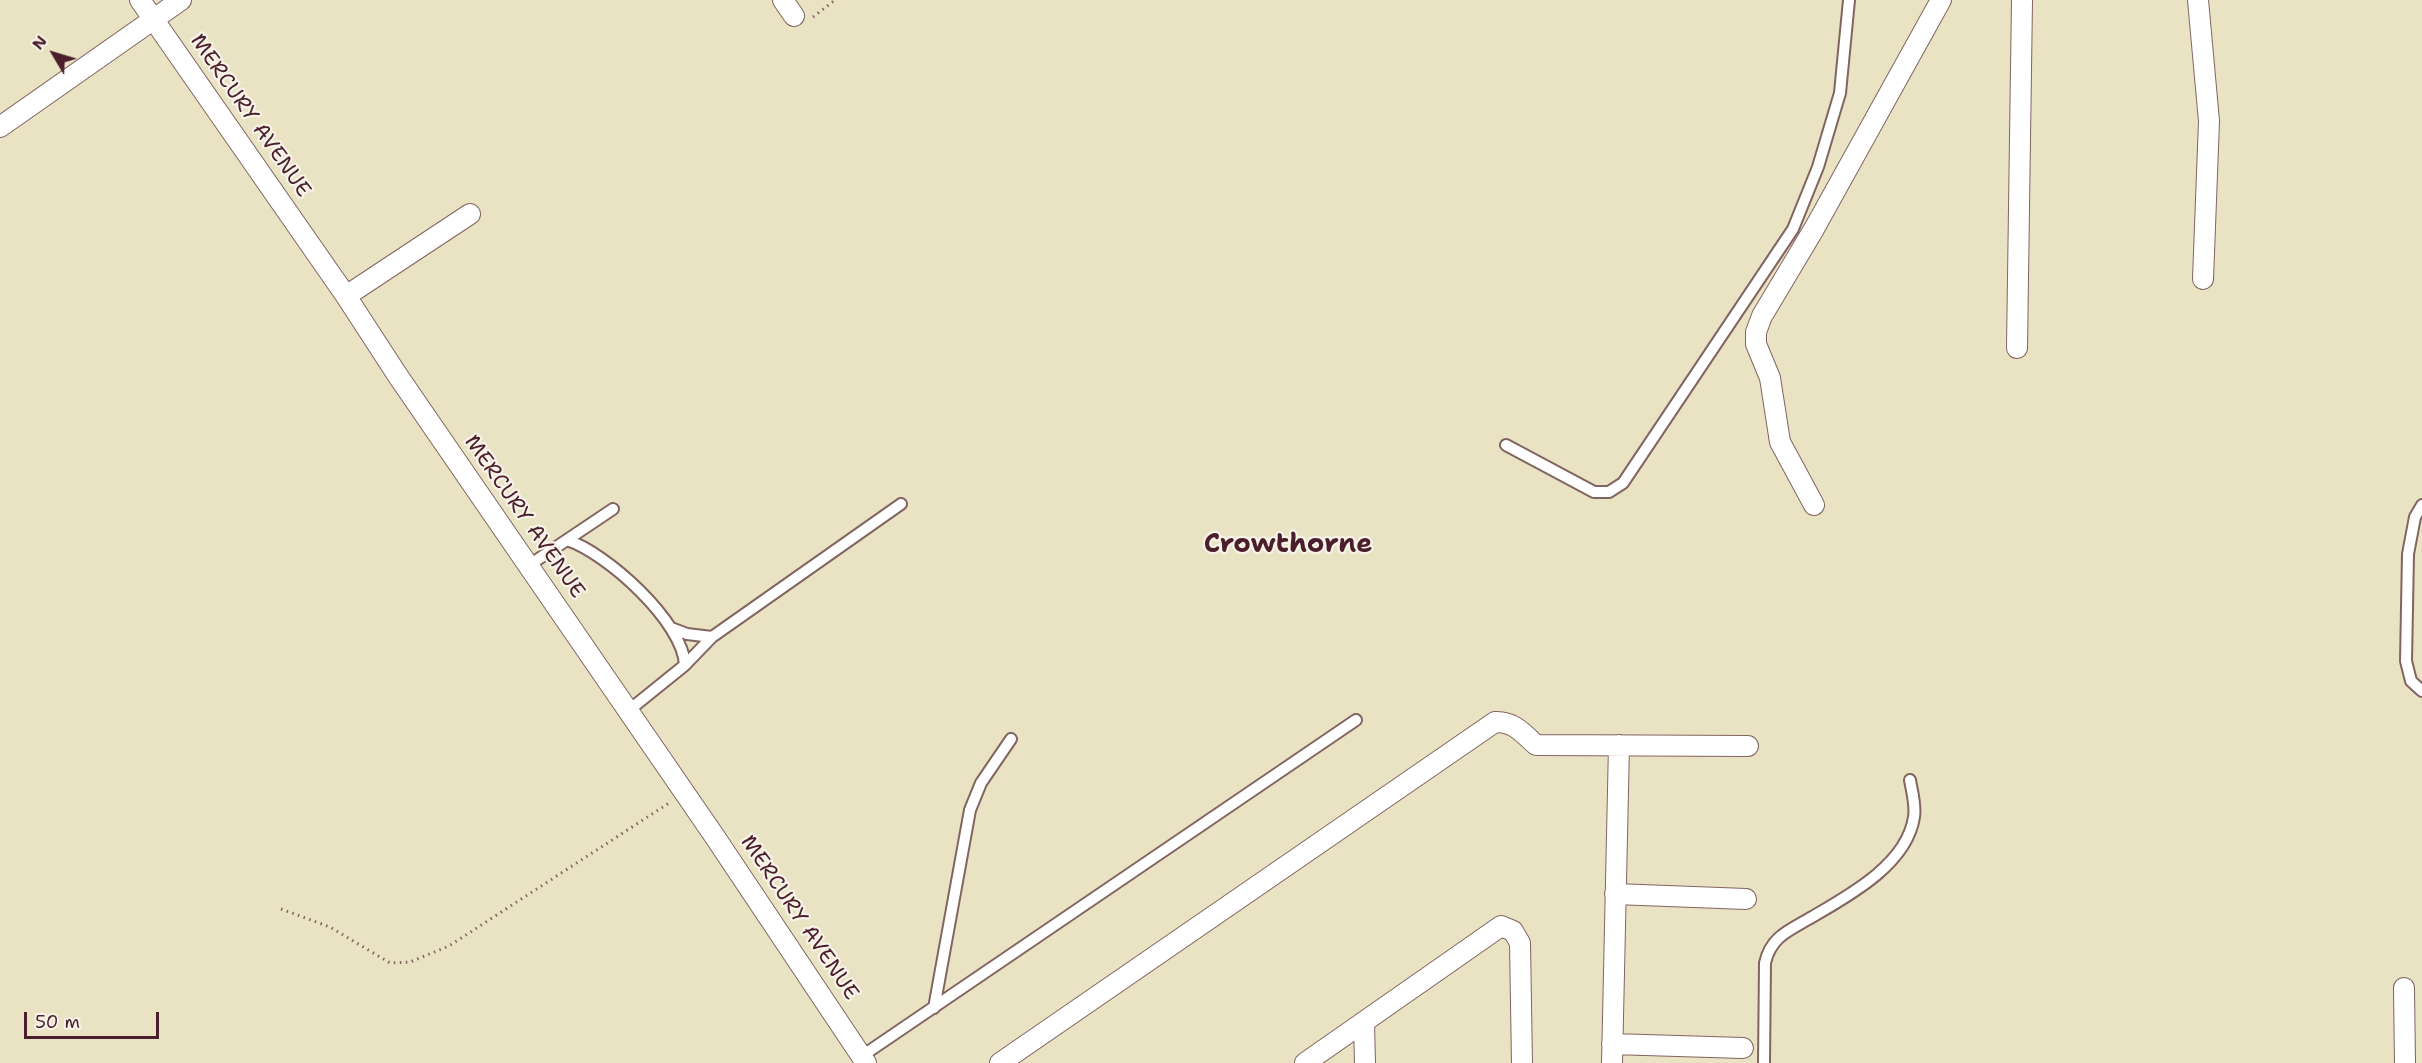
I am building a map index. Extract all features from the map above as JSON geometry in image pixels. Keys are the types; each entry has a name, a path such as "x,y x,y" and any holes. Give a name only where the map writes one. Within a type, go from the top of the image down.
{"street":[{"name":"MERCURY AVENUE","path":"140,0 346,296 864,1060"},
{"path":"0,127 181,0"},
{"path":"1814,505 1780,442 1770,378 1755,344 1756,332 1762,316 1814,229 1941,0"},
{"path":"2017,348 2022,0"},
{"path":"2198,0 2209,121 2203,279"},
{"path":"346,296 470,214"},
{"path":"1000,1063 1495,722 1506,722 1519,729 1536,746 1748,747"},
{"path":"1618,745 1612,1054 1743,1048"},
{"path":"1616,894 1746,899"},
{"path":"1305,1063 1364,1024 1501,926 1513,932 1521,943 1522,1063"},
{"path":"2403,988 2405,1063"},
{"path":"1364,1024 1365,1063"}],"lane":[{"path":"1506,445 1594,492 1609,492 1623,483 1793,229 1818,167 1840,93 1849,0"},
{"path":"628,711 685,665 712,637 902,504"},
{"path":"2422,504 2415,517 2408,554 2406,661 2411,681 2422,691"},
{"path":"528,566 613,509"},
{"path":"567,540 586,546 609,563 671,628 685,654 685,665"},
{"path":"671,628 687,634 712,637"},
{"path":"864,1060 933,1008 1356,720"},
{"path":"933,1008 970,810 981,783 1011,739"},
{"path":"1764,1063 1765,963 1768,949 1782,933 1843,897 1899,852 1908,836 1915,815 1910,780"}],"path":[{"path":"789,8 814,17 836,0"},
{"path":"280,909 330,927 382,960 400,964 410,962 449,946 684,794"}],"district":[{"name":"Crowthorne","path":"1288,545"}]}
